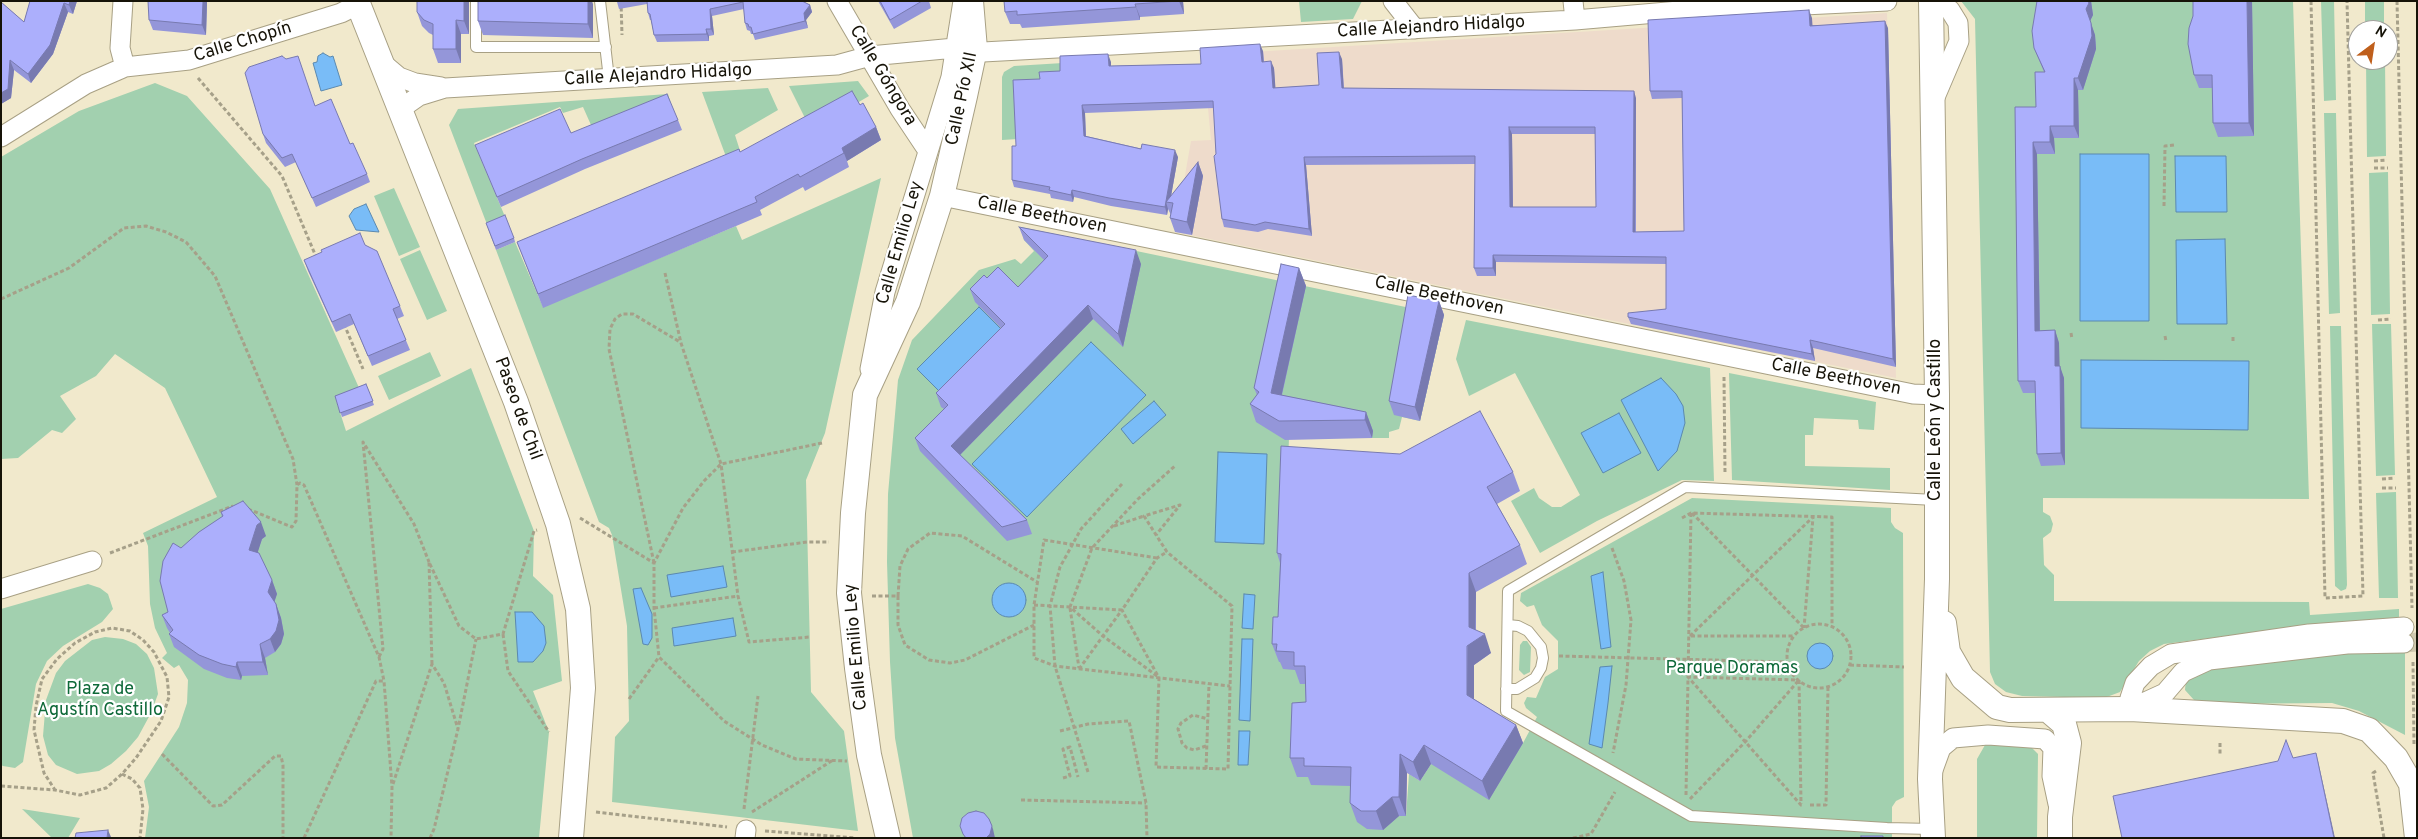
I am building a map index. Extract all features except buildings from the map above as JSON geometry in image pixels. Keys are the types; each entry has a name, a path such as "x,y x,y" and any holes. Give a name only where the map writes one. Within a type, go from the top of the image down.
{"street":[{"path":"122,1 120,48 125,67"},
{"name":"Calle Góngora","path":"837,1 900,109 928,150"},
{"name":"Calle Pío XII","path":"928,150 951,76 965,48 963,1"},
{"name":"Calle Pío XII","path":"942,196 971,1"},
{"path":"1393,1 1415,29"},
{"path":"1574,1 1575,20"},
{"name":"Calle Alejandro Hidalgo","path":"399,110 418,96 446,88 837,65 870,56 965,48 983,52 1575,20 1660,7 1888,1"},
{"name":"Calle León y Castillo","path":"1932,833 1930,779 1936,579 1937,395 1933,1"},
{"name":"Calle Chopín","path":"1,137 86,84 125,67 189,60 341,13 357,3"},
{"name":"Paseo de Chil","path":"357,3 516,402 558,524 578,609 583,688 571,838"},
{"name":"Calle Alejandro Hidalgo","path":"379,60 399,77 446,88"},
{"name":"Calle Emilio Ley","path":"888,838 869,755 856,668 850,593 852,542 865,395 886,292 928,150"},
{"name":"Calle Emilio Ley","path":"865,395 908,302 942,196"},
{"name":"Calle Beethoven","path":"942,196 1913,394 1937,395"},
{"path":"1,589 92,561"},
{"path":"1936,579 1948,652 1963,678 1997,707 2010,710 2050,712 2102,708 2130,709 2343,721 2369,730 2396,758 2410,784 2416,838"},
{"path":"2130,709 2130,698 2135,683 2151,666 2171,654 2309,634 2408,635"},
{"path":"2130,709 2165,693 2183,672 2209,660 2408,635"},
{"path":"2069,743 2084,722 2102,708"},
{"path":"2050,712 2064,724 2069,743 2060,827"},
{"path":"1930,779 1941,748 1953,738 1988,735 2045,739 2053,748 2052,776 2060,827"}],"lane":[{"path":"476,1 476,47 606,47"},
{"path":"600,1 609,79"},
{"path":"1932,833 1887,828 1691,816 1506,711 1506,689 1508,591 1685,486 1935,500"},
{"path":"1506,689 1517,689 1527,685 1541,668 1543,658 1541,647 1528,630 1508,625"}],"path":[{"path":"620,1 623,40"},
{"path":"2311,1 2325,598 2363,596 2347,1"},
{"path":"2384,838 2373,774 2415,744 2408,635 2397,1"},
{"path":"189,60 200,83 282,176 319,265"},
{"path":"2164,206 2165,146 2174,145"},
{"path":"2374,161 2387,160"},
{"path":"2374,168 2388,168"},
{"path":"1,299 69,268 124,228 146,226 166,232 186,242 215,276 293,459 297,485 296,521 292,527 246,508"},
{"path":"665,274 681,343 721,464 738,596 749,642 810,637"},
{"path":"681,343 633,314 622,314 615,320 610,329 609,349 654,563 654,608 659,657 724,721 752,739 796,759 854,760"},
{"path":"342,319 363,369"},
{"path":"2378,320 2391,319"},
{"path":"2072,334 2072,339"},
{"path":"2165,336 2166,341"},
{"path":"2233,337 2233,342"},
{"path":"1724,356 1725,488"},
{"path":"379,657 383,649 363,442 414,524 429,562 459,626 476,639 503,634"},
{"path":"654,563 683,508 704,480 721,464 822,443"},
{"path":"1079,669 1070,607 1092,548 1138,499 1176,465"},
{"path":"2382,479 2395,478"},
{"path":"297,485 300,483 304,485 379,657 384,681 392,787 391,838"},
{"path":"1088,772 1055,666 1050,606 1060,567 1081,529 1122,484"},
{"path":"2382,488 2396,488"},
{"path":"92,561 238,504"},
{"path":"1113,526 1180,505 1156,535"},
{"path":"1691,513 1804,628"},
{"path":"1686,803 1691,513"},
{"path":"1682,518 1691,513 1832,518 1832,627"},
{"path":"549,732 508,672 503,634 534,530 558,524 578,516 654,563"},
{"path":"1122,610 1159,678 1156,767 1228,769 1232,606 1167,552 1144,516"},
{"path":"1690,636 1813,517"},
{"path":"1804,628 1813,517"},
{"path":"1034,625 965,660 950,663 929,660 905,645 898,625 900,566 908,549 930,533 962,536 1038,582"},
{"path":"1157,558 1044,540 1034,605 1034,658 1055,666 1230,686"},
{"path":"732,552 807,542 852,542"},
{"path":"1609,768 1623,704 1631,620 1624,581 1610,543"},
{"path":"1079,669 1157,558 1167,552"},
{"path":"392,787 432,664 429,562"},
{"path":"850,593 866,597 898,596"},
{"path":"654,608 738,596"},
{"path":"1034,605 1122,610"},
{"path":"1070,607 1103,636 1159,678"},
{"path":"1813,624 1832,627 1841,633 1848,642 1851,652 1850,665 1842,678 1828,686 1818,688 1800,680 1792,673 1787,662 1789,647 1794,636 1804,628 1813,624"},
{"path":"1,786 55,790 80,795 106,788 122,774 145,747 162,722 169,697 167,677 154,652 144,640 130,631 112,628 95,632 75,643 57,659 42,679 36,706 34,730 44,773 55,790"},
{"path":"1690,636 1794,636"},
{"path":"430,838 434,829 458,729 476,639"},
{"path":"1558,656 1787,662"},
{"path":"629,699 659,657"},
{"path":"432,664 444,683 458,729"},
{"path":"1850,665 1904,668"},
{"path":"1688,677 1800,680"},
{"path":"1688,677 1801,805"},
{"path":"1686,803 1746,741 1800,680"},
{"path":"1800,680 1801,805"},
{"path":"304,838 376,681 384,681"},
{"path":"1206,769 1209,684"},
{"path":"1791,805 1826,805 1828,686"},
{"path":"746,824 752,739 758,696"},
{"path":"1207,746 1202,750 1187,748 1182,743 1178,729 1181,723 1193,715 1208,719"},
{"path":"1060,731 1074,727 1129,721 1146,803 1147,838"},
{"path":"2220,743 2220,754"},
{"path":"1063,778 1070,776 1063,749 1070,747 1078,777"},
{"path":"162,754 213,806 222,805 275,756 281,756 283,765 283,838"},
{"path":"746,824 833,760"},
{"path":"122,774 132,779 140,788 143,809 140,838"},
{"path":"1573,838 1591,834 1615,794 1619,776"},
{"path":"1021,800 1146,803"},
{"path":"1686,803 1696,803"},
{"path":"573,809 746,824 855,838"}],"shaded area":[{"path":"1887,13 1896,378 1175,232 1191,141 1211,140 1203,55"}],"green space":[{"path":"1299,1 1362,1 1353,19 1301,22"},
{"path":"1961,1 2293,1 2309,499 2043,498 2043,512 2050,516 2053,524 2051,532 2043,538 2044,565 2054,575 2054,601 2309,602 2310,615 2399,609 2399,620 2328,623 2164,644 2150,651 2139,661 2120,692 2104,698 2022,696 2006,692 1995,684 1990,672 1975,19"},
{"path":"2321,1 2334,1 2336,100 2324,101"},
{"path":"2365,1 2384,1 2384,20 2365,20"},
{"path":"1063,63 1063,79 1018,139 1002,140 1002,77 1004,72 1014,66"},
{"path":"2366,70 2385,70 2386,156 2367,157"},
{"path":"858,81 869,96 811,130 789,86"},
{"path":"155,83 187,96 270,189 360,390 336,400 346,431 471,368 534,531 533,576 553,595 562,681 533,691 549,732 539,838 145,838 149,807 144,781 179,727 187,703 188,680 179,665 174,668 162,658 167,653 155,628 150,604 148,546 143,533 217,497 165,388 115,354 96,376 60,396 76,419 62,433 52,430 18,458 1,459 1,157 79,111"},
{"path":"768,88 778,110 735,135 742,157 728,162 702,92"},
{"path":"668,94 671,104 595,134 583,107 563,113 560,107 474,143 506,219 488,227 449,125 458,109"},
{"path":"2324,113 2336,113 2340,313 2329,314"},
{"path":"2388,172 2390,314 2371,315 2369,173"},
{"path":"881,178 825,433 806,480 811,692 844,731 858,831 612,802 615,737 629,721 627,626 612,535 609,528 599,522 496,250 515,242 543,307 736,226 742,240"},
{"path":"394,188 420,247 399,256 374,196"},
{"name":"Parque Doramas","path":"1021,227 1444,315 1420,421 1402,417 1399,429 1389,432 1389,438 1289,438 1284,572 1284,662 1301,670 1386,687 1311,777 1370,786 1393,815 1406,816 1409,774 1420,781 1431,764 1523,743 1537,717 1526,708 1524,703 1527,697 1536,698 1545,677 1558,669 1558,641 1542,625 1534,605 1527,607 1520,601 1521,593 1692,498 1891,508 1891,522 1895,528 1903,533 1904,797 1896,801 1892,807 1892,838 913,838 895,738 890,662 887,562 888,494 898,380 912,340 979,270 1015,259 1021,264 1034,251 1024,240"},
{"path":"420,250 447,311 427,320 400,259"},
{"path":"1466,320 1710,368 1714,481 1682,480 1597,521 1540,553 1511,501 1534,488 1539,498 1552,507 1561,507 1580,495 1515,373 1469,396 1456,359"},
{"path":"2372,324 2391,324 2395,475 2376,476"},
{"path":"2330,326 2341,326 2347,585 2346,589 2341,591 2335,586"},
{"path":"430,352 441,376 389,400 378,376"},
{"path":"1729,373 1876,402 1874,430 1859,429 1858,420 1814,418 1813,435 1805,435 1805,466 1890,468 1890,490 1732,480"},
{"path":"2396,492 2398,598 2379,598 2376,493"},
{"path":"88,584 100,588 108,594 113,609 102,622 63,646 47,661 36,684 23,762 15,768 3,766 1,765 1,609"},
{"name":"Plaza de Agustín Castillo","path":"105,637 123,639 136,644 147,654 154,668 158,694 151,713 138,737 126,751 111,764 99,771 77,774 56,765 48,755 43,736 46,700 56,673 65,661 92,640"},
{"path":"1523,641 1527,641 1531,647 1530,672 1524,675 1519,670 1520,645"},
{"path":"2405,648 2405,735 2359,711 2332,703 2210,704 2194,700 2185,690 2186,679 2197,670 2333,651"},
{"path":"1992,742 2030,746 2038,754 2037,838 1977,838 1977,759 1985,745"},
{"path":"22,809 80,818 68,838 52,838"}],"water":[{"path":"323,53 330,57 333,56 342,85 321,91 313,63 317,62 318,56"},
{"path":"2080,154 2149,154 2149,321 2080,321"},
{"path":"2175,156 2226,156 2227,212 2176,212"},
{"path":"366,204 379,232 356,230 349,216 354,209"},
{"path":"2225,239 2227,324 2177,324 2176,240"},
{"path":"979,307 1010,338 948,400 917,369"},
{"path":"1091,342 1146,395 1027,517 972,464"},
{"path":"2081,360 2249,361 2248,430 2081,428"},
{"path":"1661,378 1676,394 1683,406 1685,423 1677,451 1658,471 1621,400"},
{"path":"1154,401 1166,415 1133,444 1121,429"},
{"path":"1619,413 1641,453 1603,473 1581,433"},
{"path":"1218,452 1267,454 1264,544 1215,542"},
{"path":"723,566 727,587 671,597 667,575"},
{"path":"1603,572 1611,647 1601,649 1591,576"},
{"path":"1009,583 1016,584 1021,588 1025,593 1025,607 1021,612 1016,616 1009,617 1002,616 997,612 993,607 992,600 993,593 997,588 1002,584"},
{"path":"641,588 652,614 652,638 648,645 643,644 633,589"},
{"path":"1244,594 1255,595 1253,629 1242,628"},
{"path":"515,612 532,612 544,626 546,643 543,651 533,662 518,662"},
{"path":"733,618 736,636 674,646 672,628"},
{"path":"1242,639 1253,639 1250,721 1239,720"},
{"path":"1820,643 1829,647 1833,656 1829,665 1820,669 1811,665 1807,656 1811,647"},
{"path":"1612,666 1602,748 1589,744 1600,667"},
{"path":"1239,731 1250,731 1248,765 1238,765"}],"tunnel":[{"path":"2404,643 2417,642"}]}
